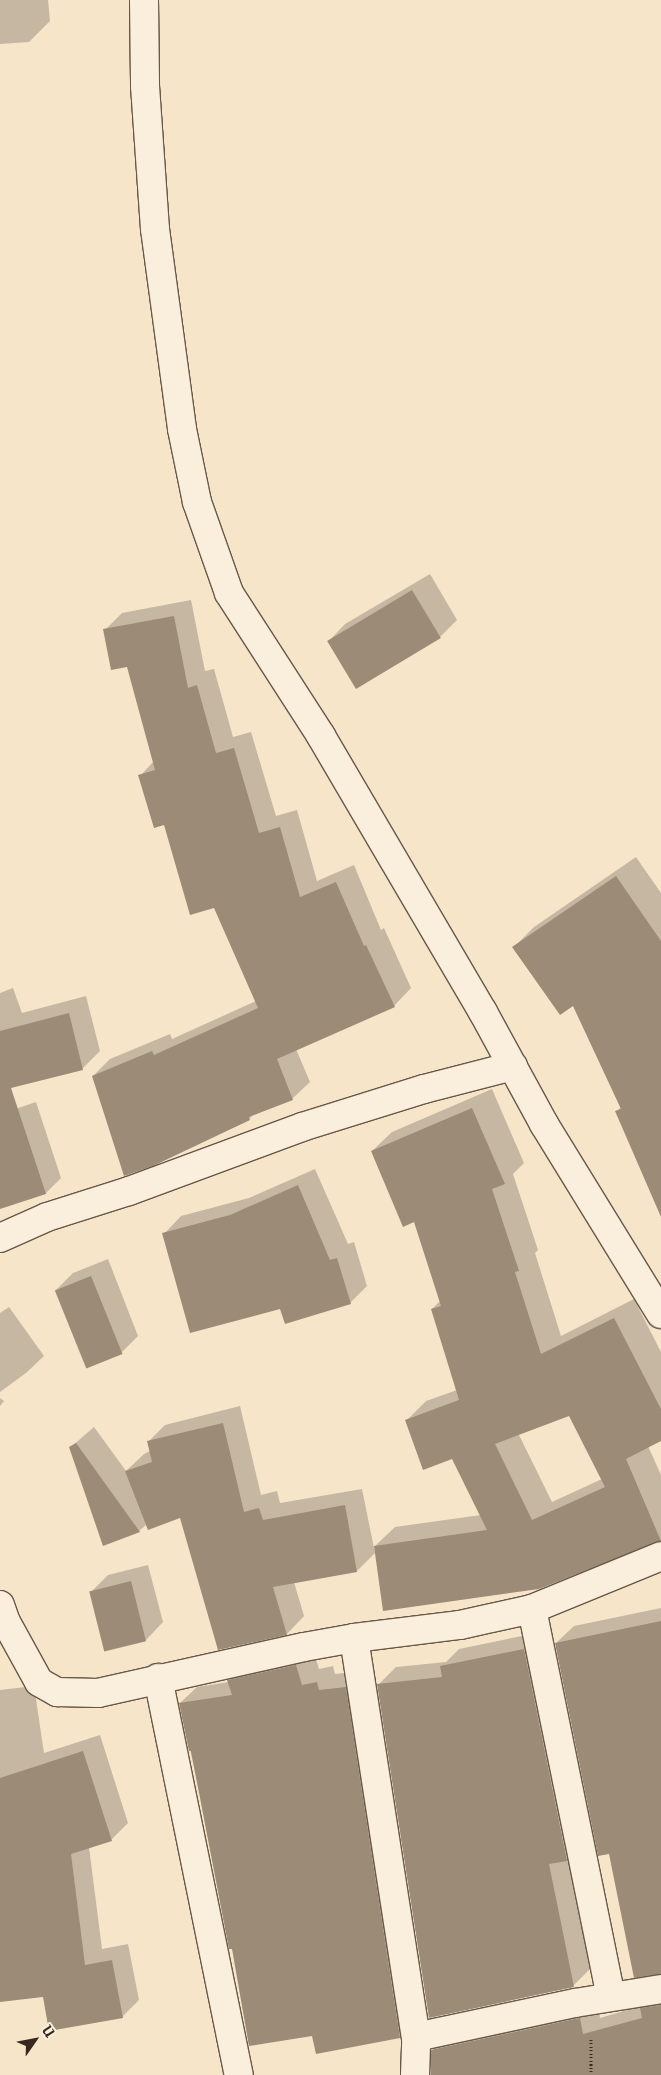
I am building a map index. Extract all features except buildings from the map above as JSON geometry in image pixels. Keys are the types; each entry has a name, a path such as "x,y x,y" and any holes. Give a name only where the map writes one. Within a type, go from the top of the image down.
{"street":[{"path":"144,0 145,86 155,229 182,429 197,502 229,593 321,736 513,1066 544,1124 661,1314"},
{"path":"0,1238 46,1217 129,1191 302,1127 424,1089 513,1066"},
{"path":"0,1605 6,1622 38,1682 58,1692 98,1693 158,1678 354,1638 451,1626 532,1609 661,1556"},
{"path":"532,1609 611,1996"},
{"path":"354,1638 416,2037 415,2075"},
{"path":"158,1678 239,2075"},
{"path":"416,2037 611,1996 661,1989"}]}
